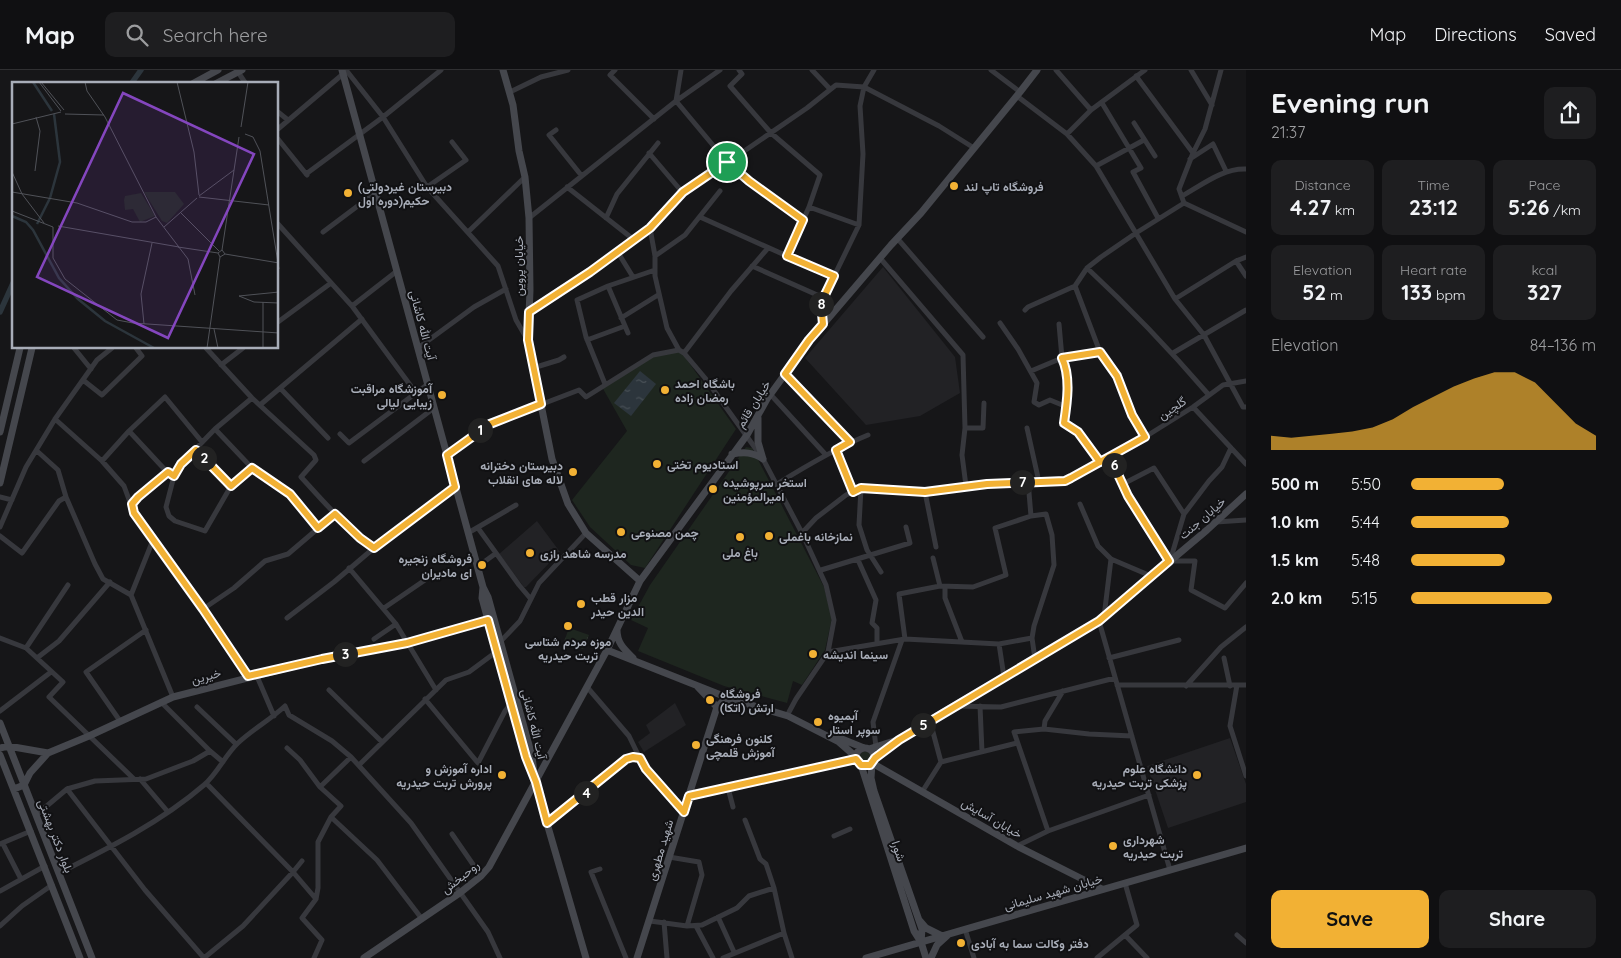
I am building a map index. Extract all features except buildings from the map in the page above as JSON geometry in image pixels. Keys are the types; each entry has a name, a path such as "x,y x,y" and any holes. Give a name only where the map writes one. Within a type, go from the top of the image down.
{"street":[{"path":"196,82 218,70"},
{"path":"279,140 307,174 359,133 383,117 440,70"},
{"name":"خیابان پروین","path":"503,70 510,92 525,177 529,218 528,340 552,459 568,504 586,533 640,581"},
{"path":"510,92 541,77 568,70"},
{"path":"615,70 610,75 654,119"},
{"path":"681,70 676,101 727,162 749,181 803,220"},
{"path":"529,218 676,101 720,70"},
{"path":"739,70 742,74 730,86 771,133 820,175 809,207 787,256"},
{"path":"812,70 830,88"},
{"path":"817,75 821,70"},
{"path":"823,324 821,303 859,224 863,154 860,106 864,87 874,70"},
{"path":"991,70 1066,134 1096,166 1175,299 1204,335 1230,384 1245,407"},
{"name":"خیابان قائم","path":"536,782 607,650 640,581 747,435 758,414 799,354 921,212 1037,70"},
{"path":"1056,70 1091,110"},
{"path":"1066,134 1091,110 1145,70"},
{"path":"1191,70 1212,105"},
{"path":"1221,70 1205,129 1190,159 1179,189 1184,203 1246,232"},
{"path":"219,82 240,71"},
{"path":"279,128 344,71 383,117 427,187 498,266 516,320 528,340"},
{"name":"آیت الله کاشانی","path":"344,71 455,487 477,567 488,597 532,756 536,782 547,823 586,958"},
{"path":"1136,76 1193,153"},
{"path":"529,312 590,272 650,228 683,192 807,108 836,84 864,87 939,126 974,148"},
{"path":"1102,102 1141,168 1133,172 1158,218"},
{"path":"279,113 288,120"},
{"path":"1134,123 1155,156"},
{"path":"556,130 549,135 581,175"},
{"path":"1096,166 1144,140"},
{"path":"427,187 466,160 452,142"},
{"path":"606,218 617,194 658,143"},
{"path":"1190,159 1213,144 1226,171"},
{"path":"650,153 683,192"},
{"path":"1182,196 1226,171 1246,169"},
{"path":"468,232 525,177"},
{"path":"567,187 633,239"},
{"path":"655,256 685,235 720,191"},
{"path":"323,232 376,193"},
{"path":"1024,310 1075,286 1087,268 1158,218 1184,203"},
{"path":"809,207 859,224"},
{"path":"700,217 834,276"},
{"path":"279,227 352,306 416,393"},
{"path":"650,228 655,256 658,295 667,328 763,459 821,570 826,585 834,620 828,652 789,712"},
{"path":"897,238 983,337"},
{"path":"447,455 490,424 579,390 585,397 653,355 682,351 768,248"},
{"path":"617,251 633,277"},
{"path":"1175,299 1236,261 1246,257"},
{"path":"880,258 964,355 965,428 962,455 966,486"},
{"path":"1236,261 1246,276"},
{"path":"752,266 824,298"},
{"path":"1087,268 1173,353 1208,394"},
{"path":"605,384 587,340 577,300 608,286 655,270"},
{"path":"352,306 397,271"},
{"path":"279,321 331,283"},
{"path":"608,286 628,333"},
{"path":"1075,286 1100,352 1117,376 1132,415 1145,437"},
{"path":"418,348 474,308 506,289"},
{"path":"621,318 658,295"},
{"path":"1173,353 1246,310"},
{"path":"260,405 362,320"},
{"path":"1000,323 1037,383 1034,402 1039,405 1050,400 1067,407"},
{"path":"1059,324 1062,358 1067,368 1067,407 1064,423 1078,432 1100,462"},
{"path":"587,340 625,326"},
{"path":"0,432 20,349"},
{"path":"0,483 32,349"},
{"path":"75,349 91,369"},
{"path":"0,527 26,467 55,419 97,360 111,349"},
{"path":"83,380 102,395 142,356 137,349"},
{"path":"207,349 252,398 316,458 301,477 335,514 360,538 374,548"},
{"path":"221,365 242,349"},
{"path":"1031,371 1062,358 1100,352"},
{"path":"533,368 564,357"},
{"path":"785,374 850,442"},
{"name":"گلچین","path":"861,488 925,492 966,486 1028,481 1065,481 1145,437 1223,384 1246,381"},
{"path":"340,434 349,443 428,384"},
{"path":"281,389 328,438"},
{"path":"771,395 826,455"},
{"path":"102,461 129,431 165,397 202,442"},
{"path":"252,398 215,429 181,464 174,476 166,507 169,516 175,521 205,531 231,486 252,468"},
{"path":"965,428 983,428 984,403"},
{"path":"1193,406 1246,464"},
{"path":"364,460 434,408"},
{"path":"758,414 758,442 763,459"},
{"path":"4,417 15,420"},
{"path":"55,419 102,461 124,486 134,513 203,609 248,676"},
{"path":"1027,428 1039,482"},
{"path":"215,429 252,468 290,494 318,528"},
{"path":"129,431 174,476"},
{"path":"777,484 850,442 868,435"},
{"path":"1169,561 1184,514 1222,467 1231,448"},
{"path":"196,450 231,486"},
{"path":"836,450 853,492"},
{"path":"37,451 58,470 66,497 103,579 131,594 173,697"},
{"path":"732,454 748,452 763,459"},
{"path":"1110,457 1144,523 1169,561"},
{"path":"1123,484 1154,468 1184,514"},
{"path":"132,504 168,472"},
{"path":"1028,481 1031,516"},
{"path":"287,618 374,548 455,487"},
{"path":"802,533 846,495 861,488 859,525 870,556 881,572"},
{"path":"925,492 936,547"},
{"name":"خیابان جنت","path":"874,761 899,740 1102,619 1246,494"},
{"path":"0,497 12,500"},
{"path":"0,536 22,553 59,501 66,497"},
{"path":"1080,504 1098,546 1111,559 1151,576"},
{"path":"468,533 516,506"},
{"path":"203,609 234,588 265,561 288,554 335,514"},
{"path":"869,748 873,722 904,639 899,594 943,586 973,587 1006,576 995,528 1031,516 1046,514 1052,535 1054,565 1034,626 1032,638 1035,659"},
{"path":"1215,522 1246,520"},
{"path":"821,570 910,543 906,527"},
{"path":"478,528 495,554 530,598"},
{"path":"500,642 520,621 539,583 586,533"},
{"path":"131,594 153,540"},
{"path":"477,567 495,554"},
{"path":"934,558 945,598 962,642"},
{"path":"1111,559 1102,619 1115,678 1170,870"},
{"path":"858,560 876,600 872,623 877,628 877,643"},
{"path":"1169,561 1195,561 1191,590 1226,608 1245,585"},
{"path":"349,568 396,624 436,690"},
{"path":"384,608 425,580"},
{"path":"37,658 59,641 110,582"},
{"path":"26,648 68,585"},
{"name":"آیت الله کاشانی","path":"483,587 482,598 496,652 526,757 536,782"},
{"name":"خیرین","path":"24,785 30,773 48,753 173,697 256,674 407,643 488,620"},
{"path":"374,639 396,624"},
{"path":"1186,686 1221,647 1246,627"},
{"path":"120,722 86,672 146,630"},
{"path":"616,630 617,638 621,645 638,662"},
{"path":"0,638 26,648 63,682 49,697 137,779 168,812"},
{"path":"828,652 904,639 999,644 1032,638"},
{"path":"1110,658 1178,640"},
{"path":"999,644 1004,676"},
{"path":"607,650 696,685 731,698 794,718 839,742 866,766 874,761 874,754 869,748 841,739 789,712 732,695 723,695"},
{"path":"359,765 446,680 469,672 496,652"},
{"path":"1224,658 1230,686"},
{"path":"0,711 51,672"},
{"path":"256,674 274,716"},
{"path":"954,706 1001,708 1115,678"},
{"path":"696,685 717,706 731,698"},
{"path":"1117,685 1246,685"},
{"path":"1237,686 1230,726 1246,776"},
{"path":"587,687 629,736 646,769 684,812"},
{"path":"329,690 382,742"},
{"path":"1044,729 1045,722 1064,691"},
{"path":"425,699 478,763 505,711 512,703"},
{"path":"161,702 223,762"},
{"path":"59,873 112,846 168,812 206,783 236,744 285,706 289,715 332,741 351,757 411,823 488,932 500,958"},
{"name":"شهید مطهری","path":"638,958 717,706"},
{"path":"980,706 982,752"},
{"path":"197,707 236,744"},
{"path":"930,721 941,762"},
{"name":"بلوار دکتر بهشتی","path":"0,723 92,958"},
{"path":"1048,831 1014,732 1044,729 1132,736"},
{"name":"خیابان جنت","path":"869,748 899,740"},
{"path":"922,792 941,762 1018,743"},
{"path":"0,748 8,746 48,753"},
{"path":"287,748 300,760 320,787 341,806 331,817 318,842 319,875 316,899 302,918 322,940 314,958"},
{"path":"857,760 858,750 869,748"},
{"path":"36,815 67,789 95,781 146,778 210,751"},
{"name":"بلوار دکتر بهشتی","path":"0,755 79,954"},
{"path":"320,787 351,757"},
{"path":"547,823 626,759 640,758"},
{"path":"689,796 857,760"},
{"name":"شورا","path":"857,760 914,930 921,942 926,958"},
{"name":"شورا","path":"874,761 871,778 874,791 922,929 921,942"},
{"name":"خیابان آسایش","path":"874,761 922,792 1016,846 1102,889"},
{"name":"روحبخش","path":"364,958 461,892 489,868 536,782"},
{"path":"206,783 293,872 316,899"},
{"path":"14,789 24,785"},
{"path":"728,788 733,807"},
{"path":"67,789 150,895 204,958 243,926 302,860"},
{"path":"1016,846 1048,831 1149,795"},
{"path":"331,817 377,860 422,919"},
{"path":"745,820 760,859 766,864 792,958"},
{"path":"834,836 850,829"},
{"path":"21,879 1,844 31,831"},
{"path":"452,834 481,876"},
{"name":"خیابان شهید سلیمانی","path":"866,958 1246,848"},
{"path":"669,857 699,862 702,875 687,926"},
{"path":"0,891 45,866"},
{"path":"600,869 591,872 626,958"},
{"path":"1097,958 1137,926 1125,883"},
{"path":"0,926 22,906 52,885"},
{"path":"650,921 696,926 737,908 749,896 774,888"},
{"path":"718,917 734,952"},
{"path":"918,918 926,928 946,935 937,946 931,958"},
{"path":"664,922 667,958"},
{"path":"696,926 713,958"},
{"path":"964,929 974,958"},
{"path":"723,958 784,933"},
{"path":"1125,935 1147,958"},
{"path":"1237,935 1246,943"},
{"path":"79,954 87,947"}],"shaded area":[{"path":"883,267 955,357 960,393 920,416 866,425 805,358"},
{"name":"مدرسه شاهد رازی","path":"537,521 560,552 524,587 499,554"},
{"path":"675,703 686,725 644,752 638,742 650,733 646,725"},
{"name":"دانشگاه علوم پزشکی تربت حیدریه","path":"1230,738 1246,784 1246,802 1168,828 1147,766"}],"green space":[{"name":"استادیوم تختی","path":"680,350 736,429 645,568 631,565 590,527 572,500 627,431 602,387 650,357"},
{"name":"باغ ملی","path":"746,447 752,448 824,587 832,618 825,650 802,685 793,681 787,703 724,686 638,651 648,628 631,620 650,585"},
{"path":"569,628 589,635 583,649 564,642"},
{"path":"863,752 867,752 870,757 869,761 863,762 860,759 860,755"}],"water":[{"path":"640,371 656,384 631,416 614,403"}],"waterway":[{"path":"132,82 141,70"},
{"path":"0,312 12,285"}],"place":[{"name":"فروشگاه تاپ لند","path":"954,186"},
{"name":"(دبیرستان غيردولتی حکیم(دوره اول","path":"348,193"},
{"name":"باشگاه احمد رمضان زاده","path":"665,390"},
{"name":"آموزشگاه مراقبت زیبایی لیالی","path":"442,395"},
{"name":"استادیوم تختی","path":"657,464"},
{"name":"دبیرستان دخترانه لاله های انقلاب","path":"573,472"},
{"name":"استخر سرپوشیده امیرالمؤمنین","path":"713,489"},
{"name":"چمن مصنوعی","path":"621,532"},
{"name":"نمازخانه باغملی","path":"769,536"},
{"name":"باغ ملی","path":"740,537"},
{"name":"مدرسه شاهد رازی","path":"530,553"},
{"name":"فروشگاه زنجیره ای مادیران","path":"482,565"},
{"name":"مزار قطب الدین حیدر","path":"581,604"},
{"name":"موزه مردم شتاسی تربت حیدریه","path":"568,626"},
{"name":"سینما اندیشه","path":"813,654"},
{"name":"فروشگاه ارتش (اتکا)","path":"710,700"},
{"name":"آبمیوه سوپر استار","path":"818,722"},
{"name":"کلنون فرهنگی آموزش قلمچی","path":"696,745"},
{"name":"اداره آموزش و پرورش تربت حیدریه","path":"502,775"},
{"name":"دانشگاه علوم پزشکی تربت حیدریه","path":"1197,775"},
{"name":"شهرداری تربت حیدریه","path":"1113,846"},
{"name":"دفتر وکالت سما به آبادی","path":"961,943"}],"route":[{"path":"727,162 683,192 650,228 590,272 529,312 529,353 541,404 490,424 447,455 455,487 374,548 360,538 335,514 318,528 290,494 252,468 231,486 196,450 181,464 174,476 168,472 138,497 132,504 134,513 203,609 248,676 322,659 407,643 488,620 526,757 536,782 547,823 574,804 626,759 633,757 640,758 646,769 684,812 689,796 856,759 861,765 870,765 875,758 899,740 945,711 1099,621 1169,561 1128,496 1110,457 1100,462 1078,432 1064,423 1067,407 1067,368 1062,358 1100,352 1117,376 1132,415 1145,437 1110,457 1065,481 987,484 925,492 861,488 853,492 836,450 850,442 785,374 823,324 821,303 834,276 787,256 803,220 749,181 727,162"}]}
